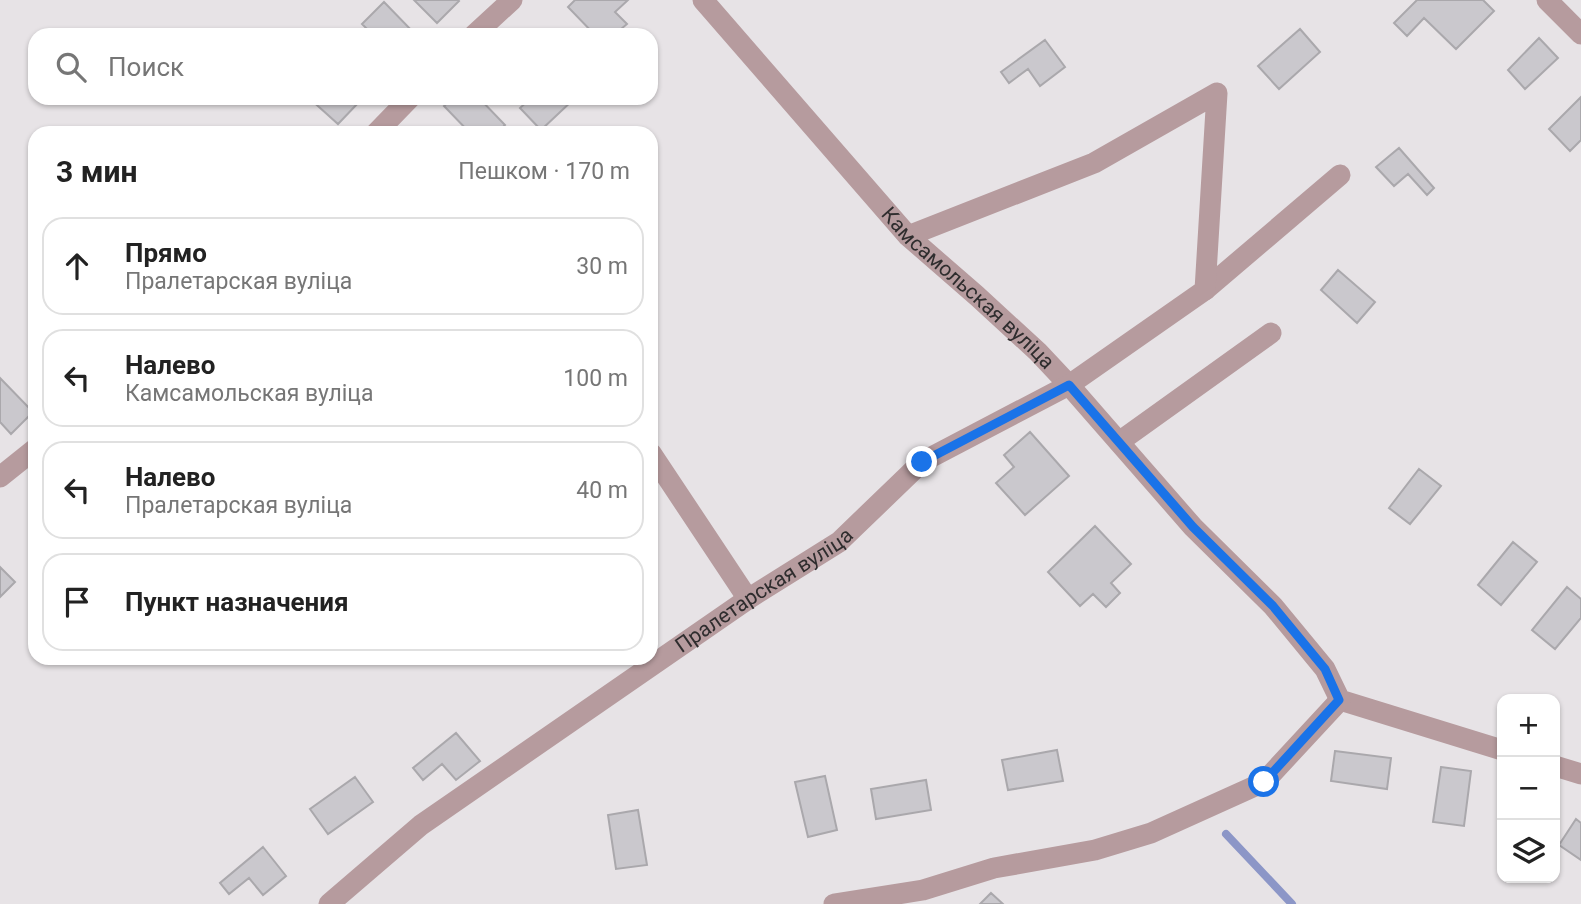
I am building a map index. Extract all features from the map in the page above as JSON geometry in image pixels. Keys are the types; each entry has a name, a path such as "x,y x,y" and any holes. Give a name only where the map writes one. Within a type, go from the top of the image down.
{"street":[{"path":"482,28 512,0"},
{"name":"Камсамольская вуліца","path":"703,0 908,236 977,296 1069,385 1193,527 1273,606 1325,669 1339,700"},
{"path":"1547,0 1581,34"},
{"path":"908,236 1094,163 1217,93 1205,290"},
{"path":"383,126 403,105"},
{"name":"Пралетарская вуліца","path":"658,661 748,599 839,542 922,462 1069,385 1205,290 1339,175"},
{"path":"1119,442 1271,332"},
{"path":"0,477 28,455"},
{"path":"658,464 748,599"},
{"name":"Пралетарская вуліца","path":"329,904 421,825 653,665"},
{"path":"834,904 929,897 993,868 1095,850 1151,833 1264,782 1339,700 1497,748"},
{"path":"1560,768 1581,774"}],"building":[{"path":"414,0 458,0 459,1 437,23"},
{"path":"575,0 628,0 615,12 627,24 622,28 588,28 568,7"},
{"path":"1417,0 1483,0 1494,11 1456,49 1424,18 1407,36 1394,23"},
{"path":"384,2 409,28 366,28 362,24"},
{"path":"1300,29 1320,52 1279,89 1258,66"},
{"path":"1539,38 1558,58 1525,89 1508,70"},
{"path":"1045,40 1065,67 1040,86 1028,69 1009,83 1001,72"},
{"path":"1581,97 1581,140 1570,151 1549,129"},
{"path":"317,105 356,105 338,124"},
{"path":"486,105 505,125 463,126 444,106"},
{"path":"523,105 568,105 545,126 537,126 520,108"},
{"path":"1399,148 1434,188 1427,195 1408,174 1394,186 1376,167"},
{"path":"1338,270 1375,302 1357,323 1321,290"},
{"path":"0,378 28,407 28,417 11,434 0,422"},
{"path":"1030,432 1069,476 1025,515 996,483 1014,467 1004,455"},
{"path":"1419,469 1441,486 1410,524 1389,508"},
{"path":"1095,526 1131,564 1111,583 1120,593 1106,607 1093,594 1080,606 1048,572"},
{"path":"1513,542 1537,562 1501,605 1478,585"},
{"path":"0,567 15,582 0,597"},
{"path":"1567,587 1581,599 1581,618 1555,649 1532,630"},
{"path":"456,733 480,761 456,780 442,764 423,780 413,768"},
{"path":"1057,750 1063,781 1008,790 1002,760"},
{"path":"1335,751 1391,758 1387,789 1331,781"},
{"path":"1441,767 1471,771 1464,826 1433,822"},
{"path":"825,776 837,830 808,837 795,782"},
{"path":"355,777 373,802 328,834 310,809"},
{"path":"926,780 931,810 876,819 871,789"},
{"path":"638,810 647,865 616,869 608,815"},
{"path":"1576,819 1581,823 1581,860 1560,843"},
{"path":"263,847 286,876 263,895 249,878 229,894 220,883"},
{"path":"991,893 1003,904 980,904"}],"waterway":[{"path":"1226,834 1292,904"}],"route":[{"path":"922,462 1069,385 1193,527 1273,606 1325,669 1339,700 1264,782"}]}
